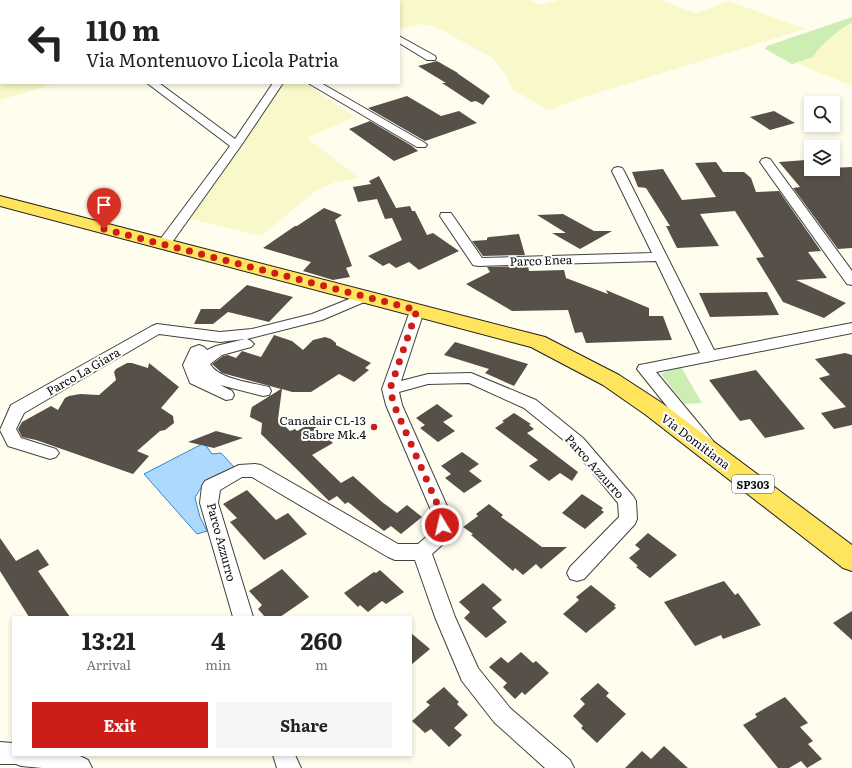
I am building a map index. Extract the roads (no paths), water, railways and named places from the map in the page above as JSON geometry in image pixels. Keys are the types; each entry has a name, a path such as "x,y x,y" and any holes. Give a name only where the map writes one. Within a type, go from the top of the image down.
{"main road":[{"name":"SP303","path":"0,201 163,245 417,310"},
{"name":"Via Domitiana","path":"417,310 538,342 610,380 654,409 717,457 847,550"}],"street":[{"path":"400,40 431,58"},
{"path":"153,84 236,145"},
{"path":"163,245 236,145 277,84"},
{"path":"315,84 421,145"},
{"path":"766,162 852,280"},
{"path":"618,171 709,356"},
{"name":"Parco Enea","path":"446,216 478,262 660,257"},
{"name":"Parco La Giara","path":"50,452 14,442 8,428 17,409 157,329 220,337 252,334 317,317 364,297"},
{"path":"417,310 390,389 394,405 442,515 441,535 422,552 445,617 470,674 502,715 562,768"},
{"name":"Parco La Giara","path":"263,391 221,380 207,373 202,364 208,355 219,348 235,347 251,342 276,331 282,326"},
{"path":"717,457 645,368 852,328"},
{"name":"Parco La Giara","path":"220,337 196,352 191,365 196,379 226,395"},
{"name":"Parco Azzurro","path":"390,389 428,379 471,378 530,404 577,442 627,501 628,519 577,573"},
{"name":"Parco Azzurro","path":"243,616 209,503 211,486 239,471 255,470 395,552 422,552"},
{"path":"0,753 12,754"},
{"path":"30,756 62,759 80,768"}],"water":[{"path":"204,443 212,454 221,453 235,468 211,478 199,491 195,498 200,517 207,531 197,534 144,474"}],"place":[{"name":"Canadair CL-13 Sabre Mk.4","path":"374,427"}]}
